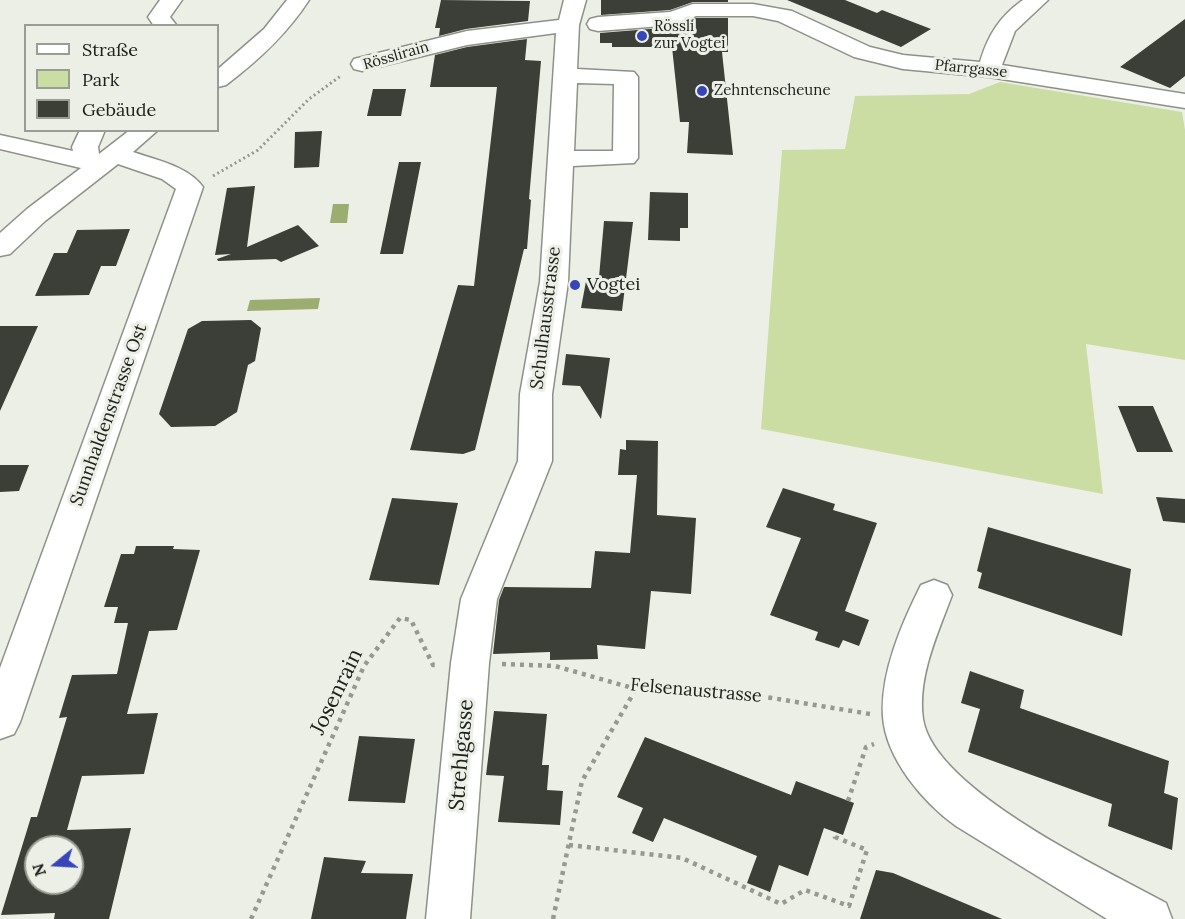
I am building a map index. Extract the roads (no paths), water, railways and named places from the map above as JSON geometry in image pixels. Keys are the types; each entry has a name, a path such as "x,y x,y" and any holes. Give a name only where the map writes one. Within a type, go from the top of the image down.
{"street":[{"path":"164,24 159,17 171,0"},
{"path":"219,79 260,45 283,21 298,0"},
{"path":"989,70 999,35 1008,22 1037,0"},
{"name":"Pfarrgasse","path":"598,24 674,18 693,10 753,10 773,6 784,16 862,52 903,62 989,70 1185,101"},
{"name":"Rösslirain","path":"362,64 571,13"},
{"name":"Schulhausstrasse","path":"481,591 506,537 535,461 536,394 554,282 565,76 571,13"},
{"path":"561,159 625,158 626,77 565,76"},
{"path":"0,248 99,153 142,132"},
{"path":"0,142 99,153"},
{"name":"Sunnhaldenstrasse Ost","path":"0,722 190,187 171,174 99,153"},
{"path":"0,215 22,213 36,215"},
{"name":"Strehlgasse","path":"448,919 470,663 481,591"},
{"path":"933,595 911,657 903,693 906,726 922,761 939,783 962,806 1043,858 1150,919"}],"place":[{"name":"Rössli zur Vogtei","path":"642,36"},
{"name":"Zehntenscheune","path":"702,91"},
{"name":"Vogtei","path":"575,285"}]}
